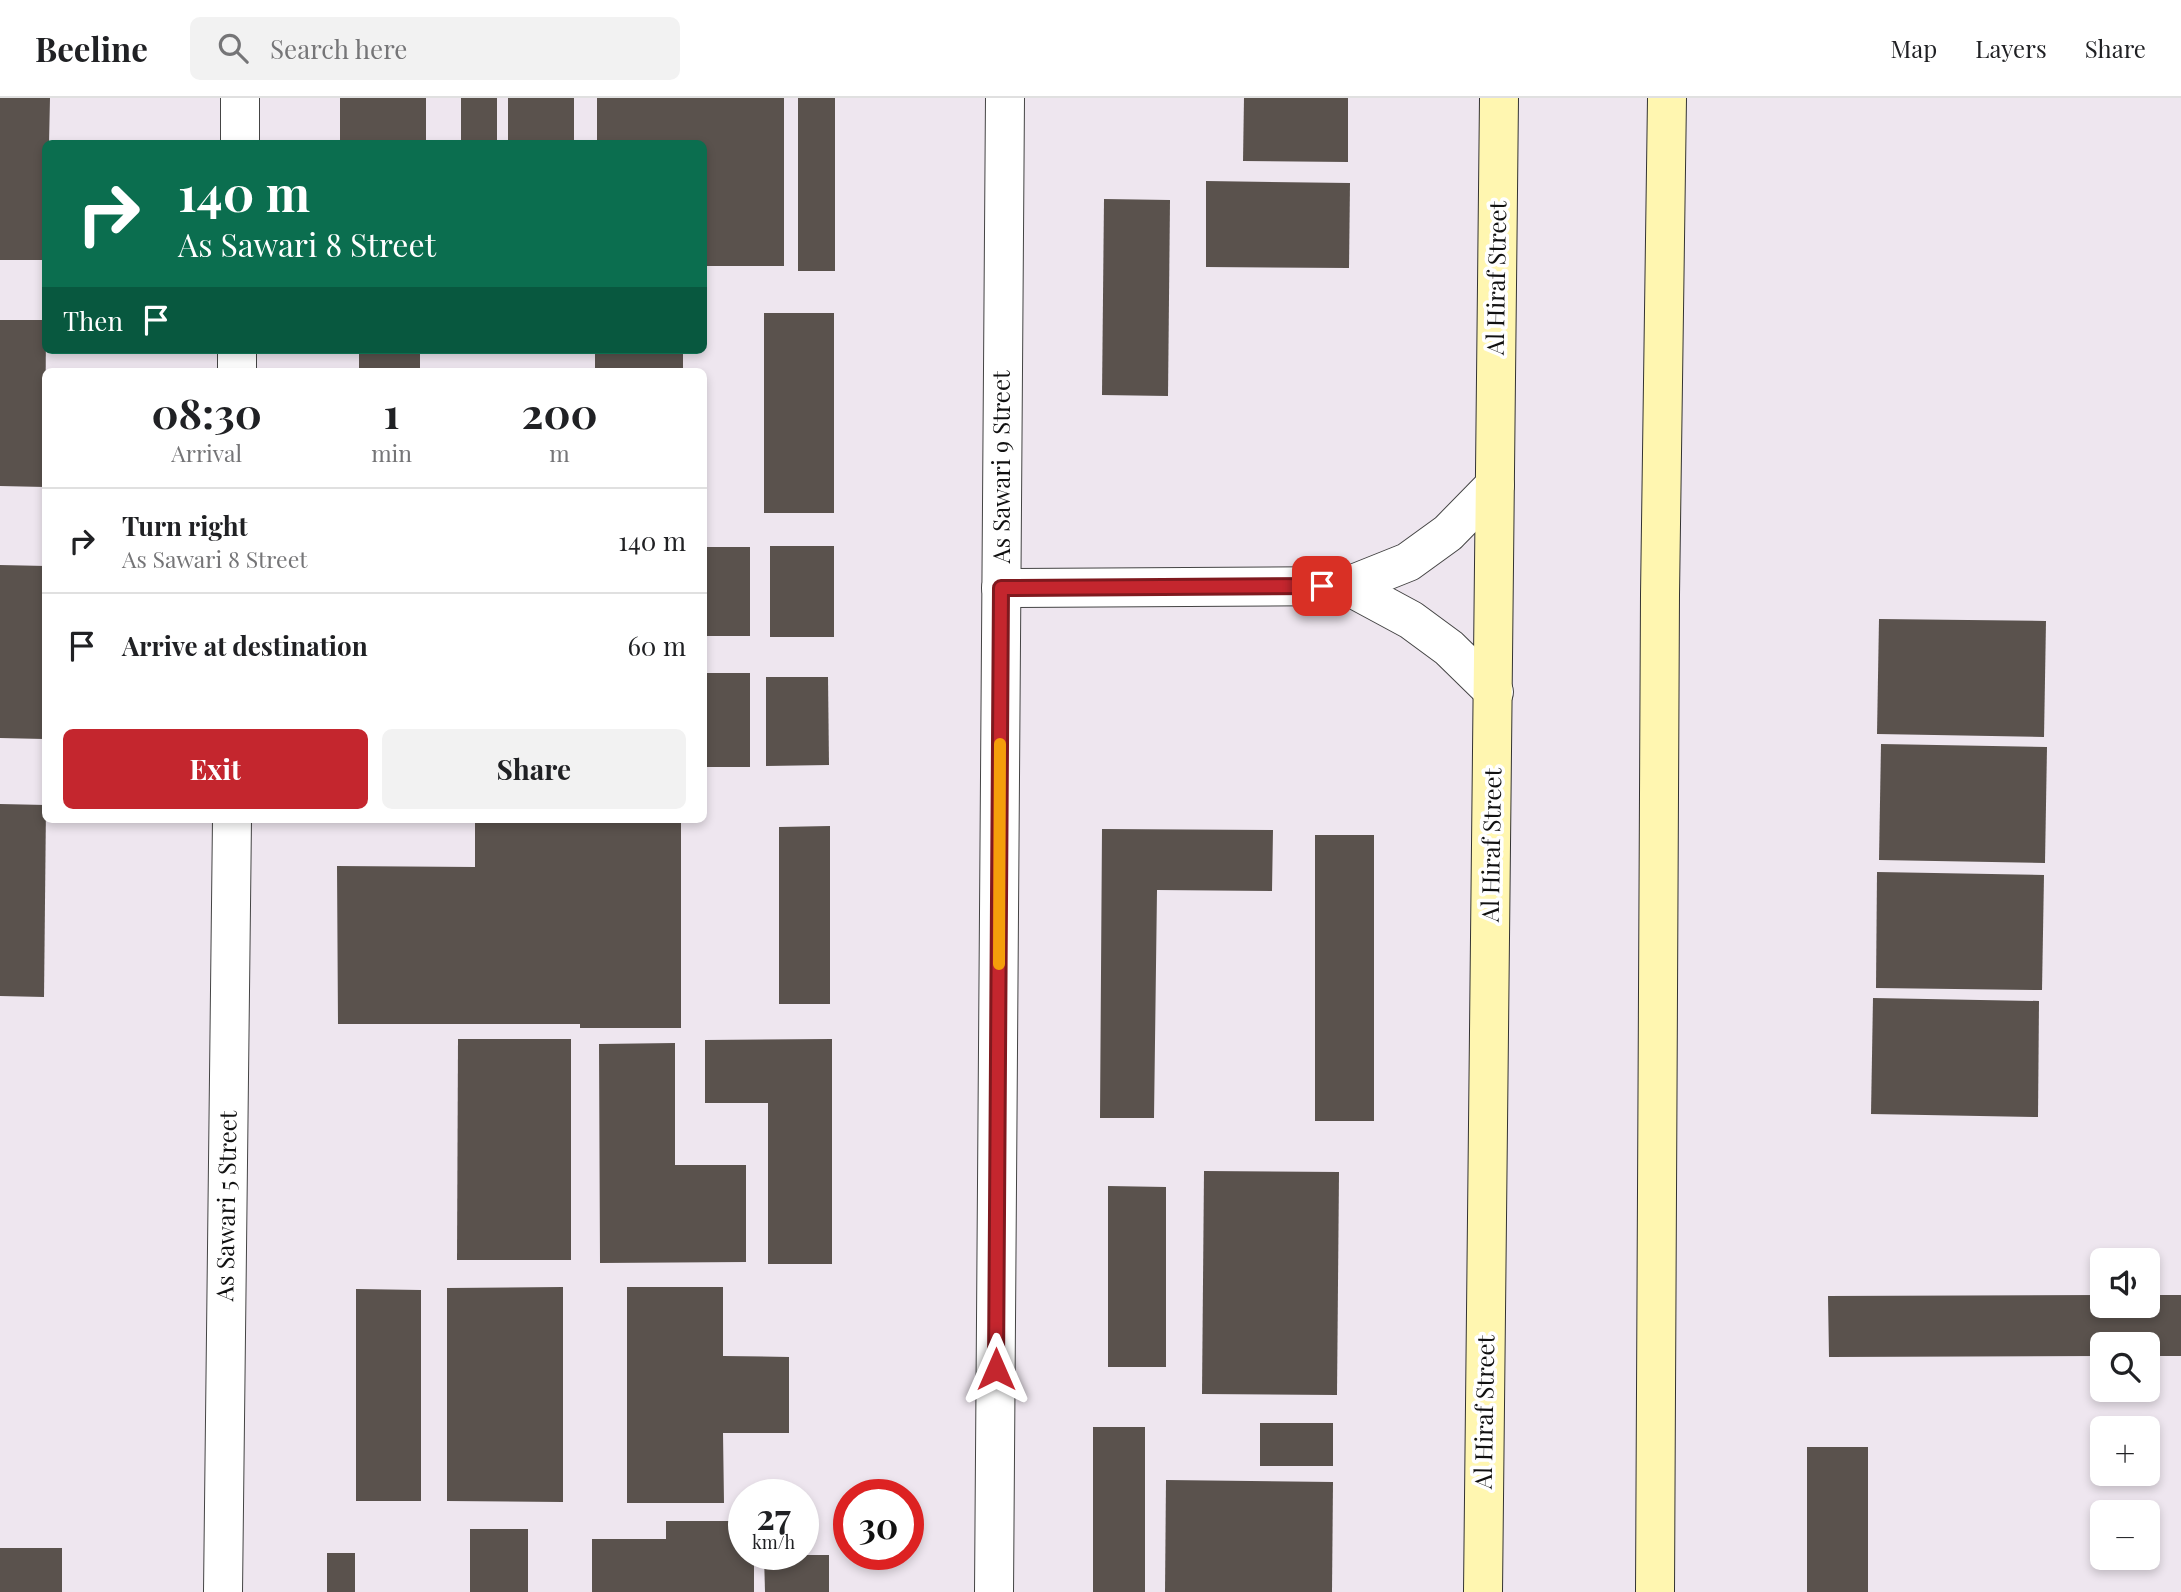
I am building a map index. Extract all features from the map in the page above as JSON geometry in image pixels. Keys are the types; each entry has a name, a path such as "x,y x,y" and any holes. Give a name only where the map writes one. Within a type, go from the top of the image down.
{"street":[{"path":"240,98 240,140"},
{"name":"As Sawari 9 Street","path":"994,1592 1005,98"},
{"name":"Al Hiraf Street","path":"1483,1592 1499,98"},
{"path":"1655,1592 1660,609 1667,98"},
{"path":"1001,588 1349,586 1408,562 1448,533 1495,485"},
{"path":"1349,586 1411,620 1449,648 1494,692"},
{"name":"As Sawari 5 Street","path":"223,1592 232,823"}],"shaded area":[{"path":"0,98 2181,98 2181,1592 0,1592"}],"building":[{"path":"0,98 50,98 49,140 42,140 42,260 0,260"},
{"path":"340,98 426,98 426,140 340,140"},
{"path":"461,98 497,98 497,140 461,140"},
{"path":"508,98 574,98 574,140 508,140"},
{"path":"597,98 784,98 784,266 707,266 707,140 597,140"},
{"path":"798,98 835,98 835,271 798,271"},
{"path":"1244,98 1348,98 1348,162 1243,161"},
{"path":"1206,181 1350,183 1349,268 1206,267"},
{"path":"1104,199 1170,200 1168,396 1102,395"},
{"path":"764,313 834,313 834,513 764,513"},
{"path":"0,320 42,320 42,354 46,354 46,368 42,368 42,487 0,486"},
{"path":"359,354 420,354 420,368 359,368"},
{"path":"595,354 683,354 683,368 595,368"},
{"path":"770,546 834,546 834,637 770,637"},
{"path":"707,547 750,547 750,636 707,636"},
{"path":"0,565 42,566 42,739 0,738"},
{"path":"1879,619 2046,621 2044,737 1877,734"},
{"path":"707,673 750,673 750,767 707,767"},
{"path":"766,677 828,677 829,765 766,766"},
{"path":"1881,744 2047,747 2045,863 1879,860"},
{"path":"0,804 42,805 42,823 46,823 44,997 0,996"},
{"path":"475,823 681,823 681,1028 580,1028 580,1024 338,1024 337,866 475,867"},
{"path":"830,826 830,1004 779,1004 779,827"},
{"path":"1102,829 1273,830 1272,891 1157,890 1154,1118 1100,1118"},
{"path":"1315,835 1374,835 1374,1121 1315,1121"},
{"path":"1877,872 2044,875 2042,990 1876,988"},
{"path":"1873,998 2039,1001 2038,1117 1871,1114"},
{"path":"458,1039 571,1039 571,1260 457,1260"},
{"path":"832,1039 832,1264 768,1264 768,1103 705,1103 705,1040"},
{"path":"675,1043 675,1165 746,1165 746,1262 600,1263 599,1044"},
{"path":"1204,1171 1339,1172 1337,1395 1202,1394"},
{"path":"1108,1186 1166,1187 1166,1367 1108,1367"},
{"path":"563,1287 563,1502 447,1501 447,1288"},
{"path":"627,1287 723,1287 723,1356 789,1357 789,1433 723,1433 724,1503 627,1503"},
{"path":"356,1289 421,1290 421,1501 356,1501"},
{"path":"2090,1295 2090,1318 2160,1318 2160,1295 2181,1295 2181,1356 2160,1356 2160,1332 2090,1332 2090,1356 1829,1357 1828,1296"},
{"path":"1260,1423 1333,1423 1333,1466 1260,1466"},
{"path":"1093,1427 1145,1427 1145,1592 1093,1592"},
{"path":"1807,1447 1868,1447 1868,1592 1807,1592"},
{"path":"1166,1480 1333,1482 1332,1592 1165,1592"},
{"path":"666,1521 728,1521 728,1570 754,1570 754,1592 592,1592 592,1539 666,1539"},
{"path":"470,1529 528,1529 528,1592 470,1592"},
{"path":"0,1548 62,1548 62,1592 0,1592"},
{"path":"327,1553 355,1553 355,1592 327,1592"},
{"path":"819,1555 829,1555 829,1592 765,1592 764,1570 819,1570"}],"slow traffic":[{"path":"999,964 1000,744"}],"route":[{"path":"996,1369 1001,588 1322,586"}]}
